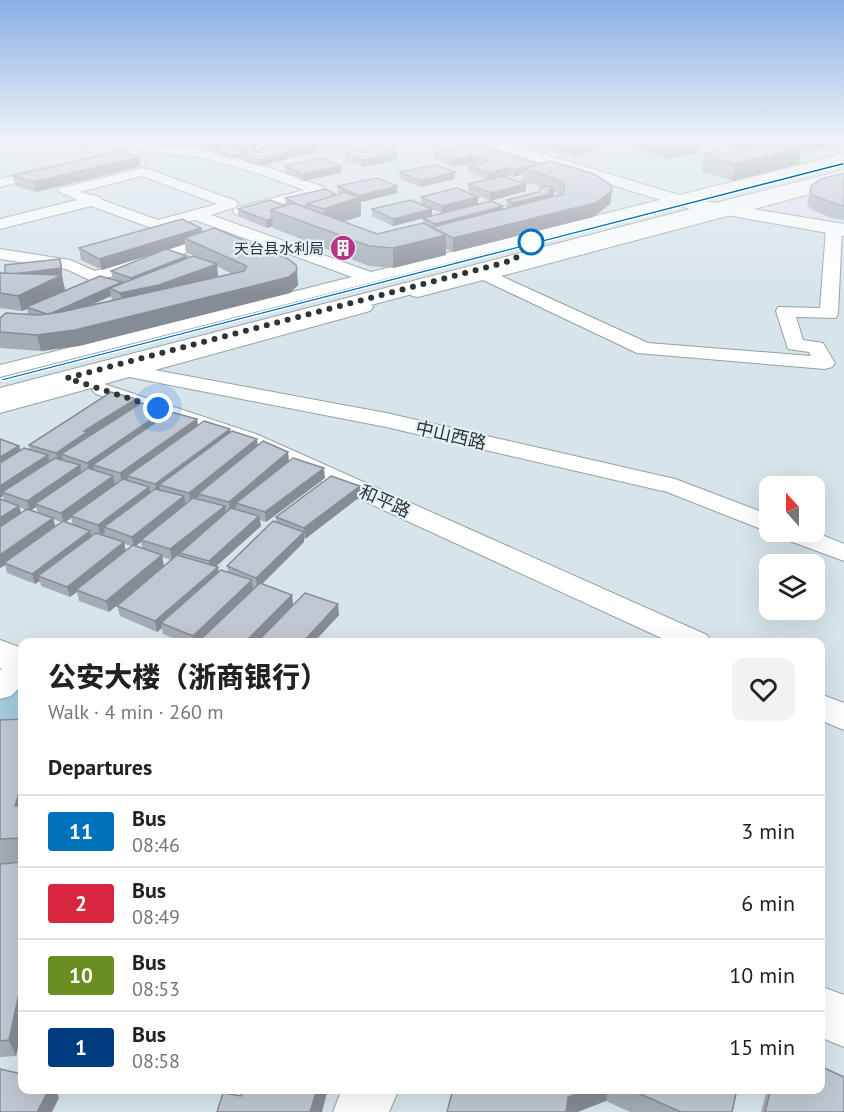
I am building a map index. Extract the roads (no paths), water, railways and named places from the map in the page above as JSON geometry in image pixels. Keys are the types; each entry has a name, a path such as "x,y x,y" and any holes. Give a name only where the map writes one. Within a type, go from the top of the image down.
{"main road":[{"path":"644,191 680,202 839,230"},
{"path":"0,396 48,369 374,279 732,191"},
{"path":"0,379 404,288 722,210"},
{"path":"0,653 18,661"},
{"path":"825,1013 844,1022"},
{"path":"361,1112 369,1094"}],"street":[{"path":"67,191 60,192 91,200 157,225 315,191"},
{"path":"195,191 231,204 202,217"},
{"path":"0,406 722,210 775,191"},
{"path":"0,224 113,195"},
{"path":"202,217 404,288"},
{"path":"484,275 644,349 825,363 816,347 795,345 785,311 829,314 839,230"},
{"path":"0,254 70,265 94,277 239,231"},
{"path":"0,357 48,369"},
{"path":"0,371 48,369"},
{"name":"和平路","path":"48,369 248,439 687,638"},
{"name":"中山西路","path":"126,371 386,420 675,486 759,520"},
{"path":"816,542 844,553"},
{"path":"0,688 18,672"},
{"path":"825,708 844,718"}],"place":[{"name":"天台县水利局","path":"343,248"}]}
